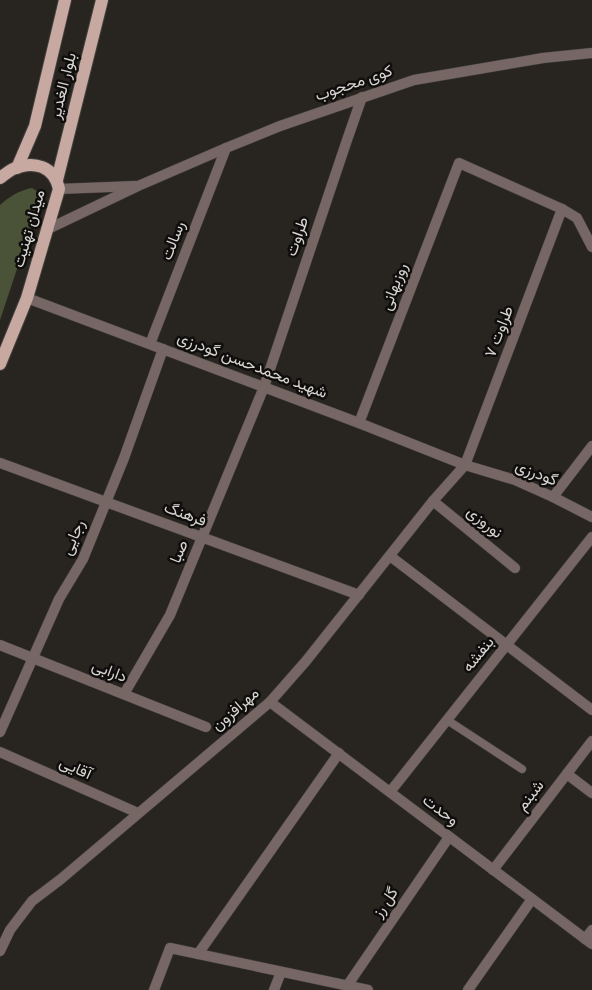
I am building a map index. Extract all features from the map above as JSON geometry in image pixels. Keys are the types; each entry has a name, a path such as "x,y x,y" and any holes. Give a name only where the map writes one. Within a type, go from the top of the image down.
{"main road":[{"name":"بلوار الغدیر","path":"17,168 35,126 66,0"},
{"name":"بلوار الغدیر","path":"58,185 102,0"},
{"name":"میدان تهنیت","path":"0,178 12,169 24,165 35,165 46,168 54,175 58,185 48,229 27,298 14,330 0,343"},
{"path":"0,364 14,330"}],"street":[{"name":"کوی محجوب","path":"48,229 138,186 280,126 414,80 544,58 592,53"},
{"name":"طراوت","path":"264,387 362,97"},
{"name":"رسالت","path":"150,344 226,148"},
{"name":"روزبهانی","path":"359,423 459,163 562,209"},
{"path":"58,185 138,186"},
{"path":"562,209 577,218 592,247"},
{"name":"طراوت ۷","path":"465,465 562,209"},
{"name":"شهید محمدحسن گودرزی","path":"27,298 465,465"},
{"name":"رجایی","path":"0,732 59,599 83,559 124,458 163,349"},
{"name":"صبا","path":"124,694 170,615 264,387"},
{"path":"553,497 592,446"},
{"name":"فرهنگ","path":"0,463 359,595"},
{"name":"گودرزی","path":"465,465 515,480 592,517"},
{"name":"مهرافزون","path":"1,947 10,930 32,902 270,702 306,661 433,501 465,465"},
{"name":"نوروزی","path":"433,501 515,568"},
{"name":"بنفشه","path":"390,792 592,537"},
{"path":"390,556 592,710"},
{"name":"دارابی","path":"0,645 206,727"},
{"name":"وحدت","path":"270,702 588,942"},
{"name":"شبنم","path":"493,870 592,741"},
{"name":"آقایی","path":"0,752 138,813"},
{"path":"198,954 339,753"},
{"path":"567,774 592,793"},
{"name":"گل رز","path":"347,986 449,837"},
{"path":"468,990 532,899"},
{"path":"588,942 592,930"},
{"path":"154,990 170,948 368,990"},
{"path":"274,990 281,972"}],"lane":[{"path":"447,720 522,770"}],"green space":[{"path":"32,188 39,194 40,200 0,320 0,205 14,194"}]}
